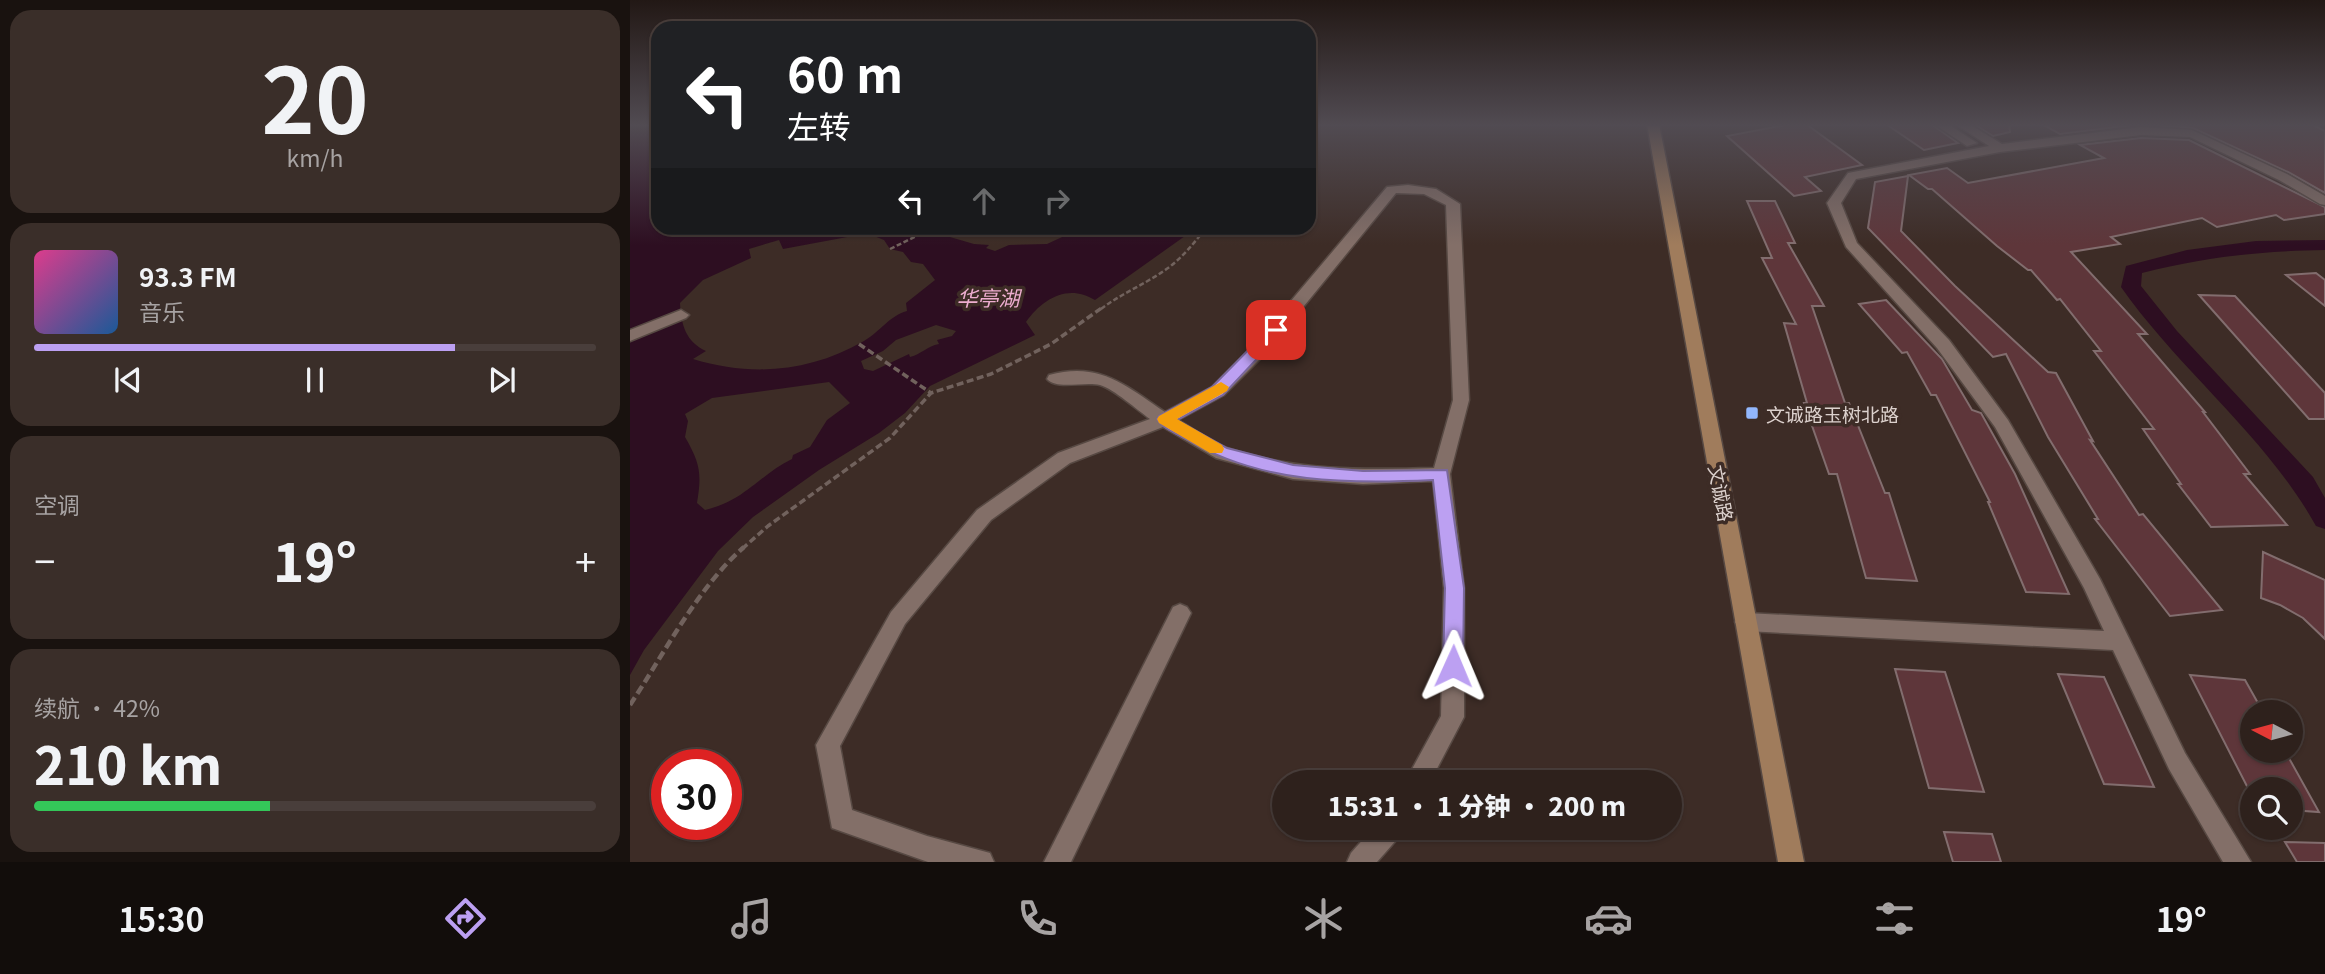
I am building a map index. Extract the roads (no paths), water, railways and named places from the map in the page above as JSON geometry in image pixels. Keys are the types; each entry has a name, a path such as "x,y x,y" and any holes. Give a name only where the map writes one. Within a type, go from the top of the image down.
{"street":[{"name":"文诚路","path":"1661,164 1791,862"},
{"path":"1913,164 1852,176 1834,203 1851,244 1944,344 2002,424 2093,585 2177,761 2238,862"},
{"path":"2256,164 2325,201"},
{"path":"981,862 927,849 841,819 828,745 898,618 984,515 1064,458 1164,419 1217,391 1259,350 1392,190 1417,187 1444,196 1453,204 1461,400 1441,474 1454,588 1452,717 1423,770"},
{"path":"630,336 681,315"},
{"path":"1055,379 1077,377 1107,380 1164,419 1222,453 1293,471 1363,477 1441,474"},
{"path":"1057,862 1180,613"},
{"path":"1746,622 2119,640"},
{"path":"1360,862 1379,840"}],"water":[{"name":"华亭湖","path":"630,164 651,164 651,235 858,235 943,235 974,244 989,245 986,248 995,251 1009,245 1047,244 1066,235 1185,235 1095,300 1085,295 1066,293 1048,300 1026,322 1035,335 930,386 905,413 879,433 819,470 753,517 718,551 644,650 630,675","holes":["858,235 884,240 890,249 903,252 911,262 923,264 935,280 906,303 907,311 895,316 864,341 823,359 780,368 737,368 693,359 706,351 689,338 680,303 703,280 751,258 749,249 779,240 783,249","936,325 956,331 952,336 937,340 939,344 914,356 910,357 909,354 873,371 864,369 861,361 883,351 896,340","829,382 850,403 827,420 810,447 793,455 792,459 719,506 705,510 697,503 698,468 685,437 688,421 685,414 712,398"]}],"waterway":[{"path":"2325,245 2256,246 2187,256 2133,270 2131,287 2170,335 2304,483 2325,519"}],"place":[{"name":"文诚路玉树北路","path":"1752,413"}]}
